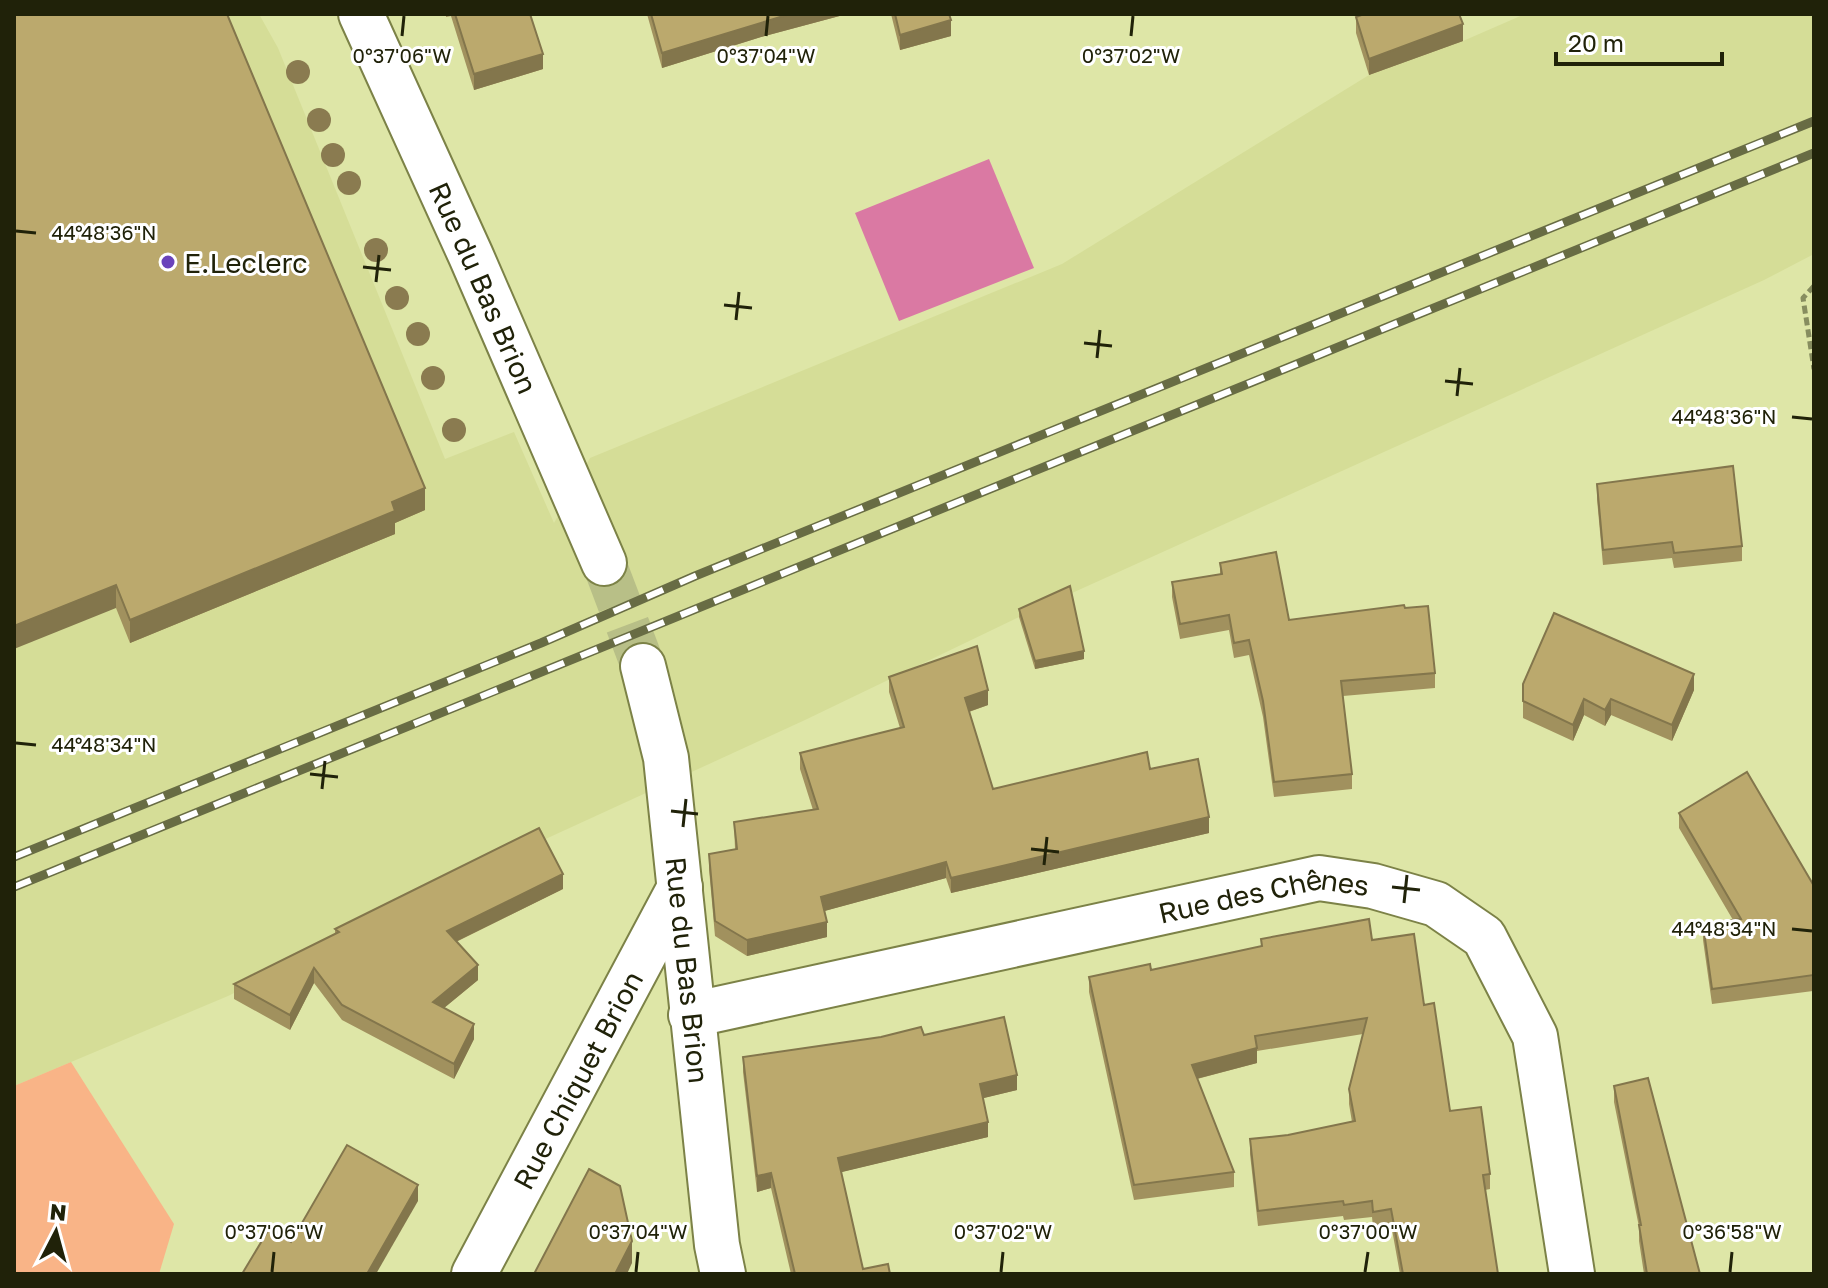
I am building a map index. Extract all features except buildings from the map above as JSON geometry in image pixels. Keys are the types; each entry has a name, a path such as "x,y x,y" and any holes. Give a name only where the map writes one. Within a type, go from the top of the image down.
{"street":[{"name":"Rue du Bas Brion","path":"361,14 471,256 604,563"},
{"name":"Rue du Bas Brion","path":"643,666 666,758 691,1015 723,1274"},
{"name":"Rue des Chênes","path":"691,1015 1319,878 1373,886 1436,904 1484,937 1535,1036 1572,1274"},
{"name":"Rue Chiquet Brion","path":"474,1274 680,887"}],"path":[{"path":"1814,286 1803,298 1814,369"}],"shaded area":[{"path":"14,14 259,14 278,48 445,459 514,432 554,523 590,458 1062,264 1369,75 1463,41 1525,14 1814,14 1814,254 1764,280 1019,617 805,720 539,842 228,996 14,1086"},
{"path":"989,159 1034,268 899,321 855,213"},
{"path":"71,1062 174,1224 159,1274 14,1274 14,1086"}],"tunnel":[{"path":"604,563 643,666"}],"railway":[{"path":"14,857 1814,121"},
{"path":"14,887 1814,153"}],"place":[{"name":"E.Leclerc","path":"168,262"}]}
